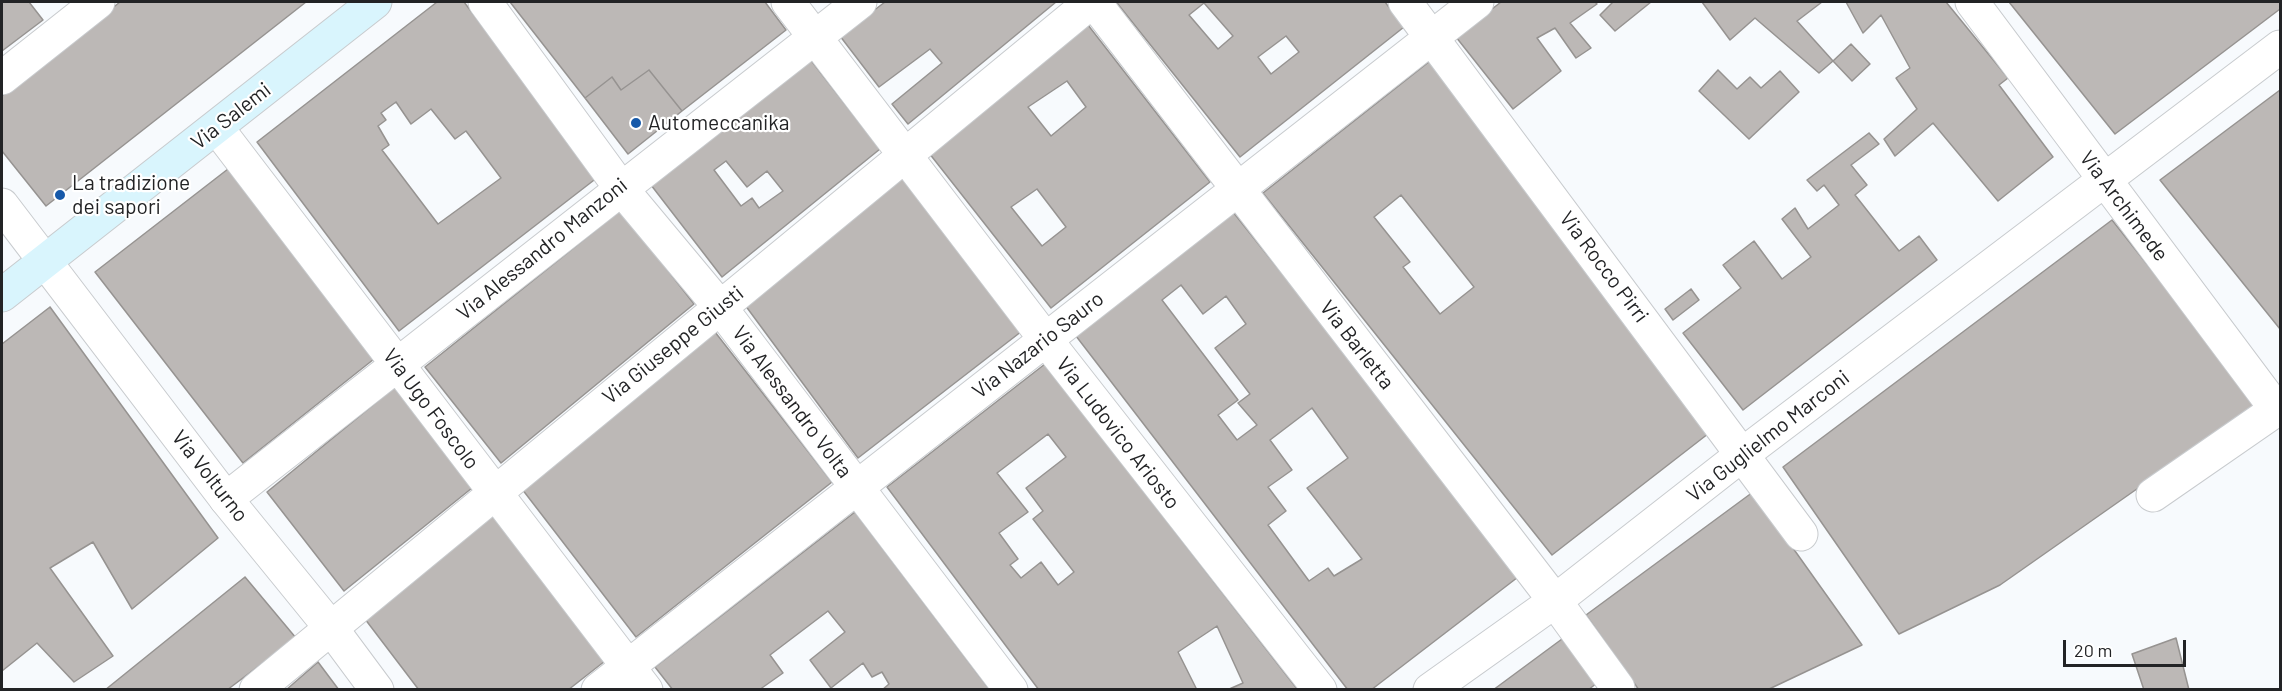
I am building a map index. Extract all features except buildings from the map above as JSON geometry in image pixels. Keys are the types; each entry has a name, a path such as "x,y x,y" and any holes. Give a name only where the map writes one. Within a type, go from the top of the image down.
{"main road":[{"name":"Via Salemi","path":"2,295 375,2"}],"street":[{"path":"2,78 98,2"},
{"name":"Via Alessandro Volta","path":"485,2 620,187 720,307 1011,690"},
{"name":"Via Ludovico Ariosto","path":"788,2 1046,340 1320,690"},
{"name":"Via Alessandro Manzoni","path":"226,499 620,187 860,2"},
{"name":"Via Giuseppe Giusti","path":"256,690 903,155 1093,2"},
{"name":"Via Barletta","path":"1093,2 1555,601 1618,688"},
{"name":"Via Rocco Pirri","path":"1405,2 1801,534"},
{"name":"Via Nazario Sauro","path":"598,690 636,677 855,486 1046,340 1477,2"},
{"name":"Via Archimede","path":"1972,2 2279,409"},
{"name":"Via Guglielmo Marconi","path":"1430,690 1555,601 1743,454 2280,47"},
{"name":"Via Ugo Foscolo","path":"217,128 636,677"},
{"name":"Via Volturno","path":"2,205 226,499 332,628 377,690"},
{"path":"2153,495 2279,409"}],"place":[{"name":"Automeccanika","path":"636,123"},
{"name":"La tradizione dei sapori","path":"60,195"}]}
